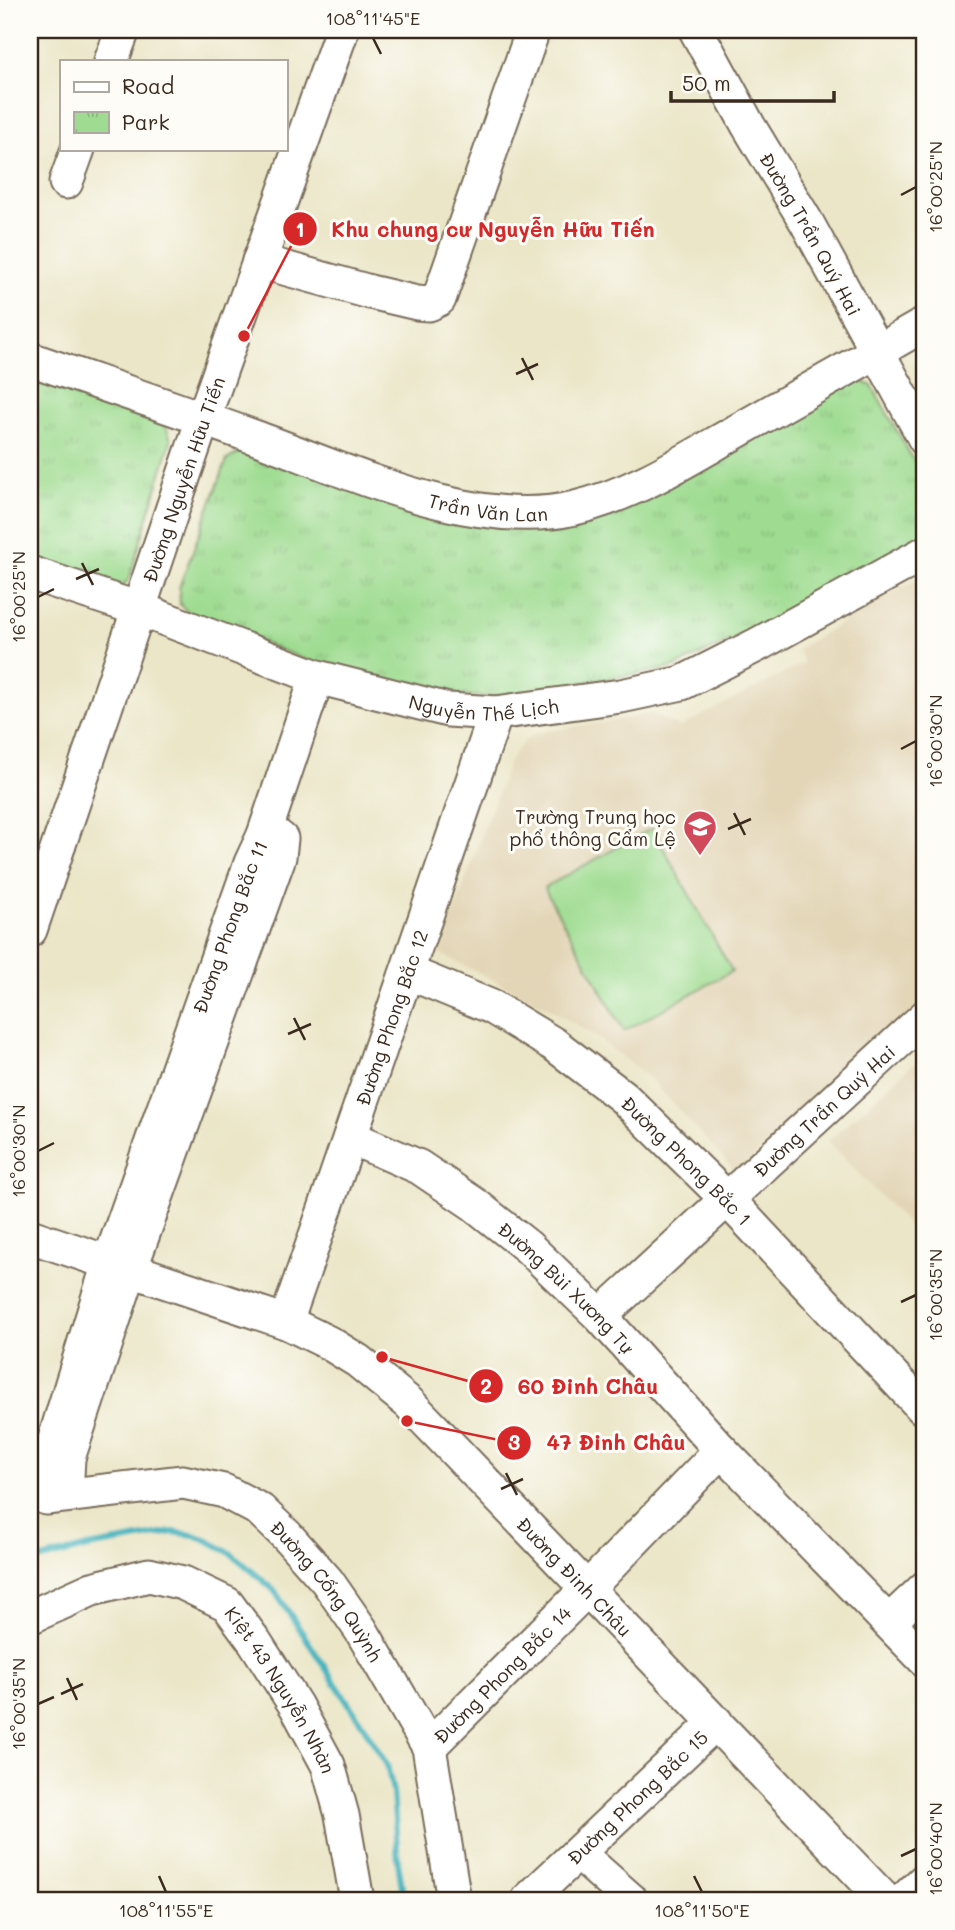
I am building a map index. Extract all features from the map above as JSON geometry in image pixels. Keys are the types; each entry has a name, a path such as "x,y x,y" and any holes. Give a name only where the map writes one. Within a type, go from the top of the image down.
{"street":[{"path":"111,60 122,30"},
{"name":"Đường Nguyễn Hữu Tiến","path":"30,930 203,419 342,30"},
{"path":"259,261 405,300 429,304 439,299 533,30"},
{"name":"Đường Trần Quý Hai","path":"696,30 925,439"},
{"path":"66,182 78,150"},
{"name":"Trần Văn Lan","path":"30,359 422,498 469,509 503,512 549,511 574,508 611,496 669,470 925,324"},
{"name":"Nguyễn Thế Lịch","path":"30,573 139,609 317,677 448,710 496,713 621,696 682,683 757,646 925,553"},
{"name":"Đường Phong Bắc 11","path":"48,1498 68,1458 119,1266 279,858 281,839 272,833 264,835 317,677"},
{"name":"Đường Phong Bắc 12","path":"286,1322 496,713"},
{"name":"Đường Phong Bắc 1","path":"407,972 492,1007 555,1045 623,1097 727,1199 923,1408"},
{"name":"Đường Trần Quý Hai","path":"600,1316 925,1017"},
{"name":"Đường Bùi Xương Tự","path":"350,1137 419,1167 474,1203 528,1247 600,1316 721,1450 925,1660"},
{"name":"Đường Đinh Châu","path":"30,1236 286,1322 358,1361 409,1403 885,1900"},
{"name":"Đường Phong Bắc 14","path":"429,1747 587,1590 721,1450"},
{"name":"Đường Cống Quỳnh","path":"48,1498 183,1482 224,1491 260,1510 327,1581 393,1682 429,1747 454,1900"},
{"name":"Kiệt 43 Nguyễn Nhàn","path":"30,1617 92,1588 149,1575 183,1583 227,1604 289,1695 328,1765 342,1815 355,1900"},
{"path":"889,1622 925,1588"},
{"name":"Đường Phong Bắc 15","path":"528,1900 716,1722"},
{"path":"578,1853 631,1900"},
{"path":"904,1900 925,1880"}],"shaded area":[{"name":"Trường Trung học phổ thông Cẩm Lệ","path":"925,574 925,1001 736,1172 651,1080 603,1042 551,1009 439,953 509,761 522,743 536,733 650,714 680,727 804,663 797,649"},
{"path":"925,1053 925,1243 828,1141"}],"green space":[{"path":"30,377 162,422 167,429 171,440 129,580 121,587 30,558"},
{"path":"862,381 872,386 925,481 925,537 750,632 672,668 492,697 445,694 319,665 192,615 180,605 179,588 227,460 242,451 530,527 850,383"},
{"path":"652,828 732,971 624,1031 544,888"}],"waterway":[{"path":"30,1562 88,1547 173,1532 194,1535 232,1554 274,1590 387,1765 393,1792 398,1862 404,1900"}],"place":[{"name":"Khu chung cư Nguyễn Hữu Tiến","path":"244,336"},
{"name":"Trường Trung học phổ thông Cẩm Lệ","path":"700,857"},
{"name":"60 Đinh Châu","path":"382,1357"},
{"name":"47 Đinh Châu","path":"407,1421"}]}
